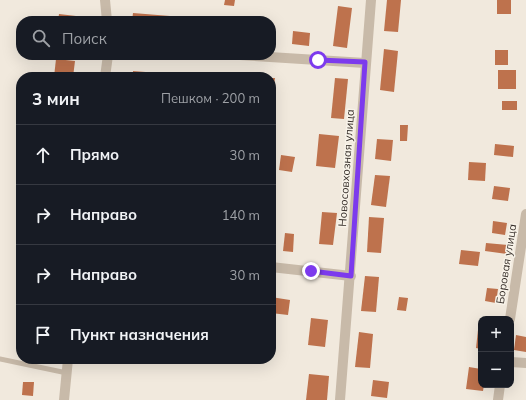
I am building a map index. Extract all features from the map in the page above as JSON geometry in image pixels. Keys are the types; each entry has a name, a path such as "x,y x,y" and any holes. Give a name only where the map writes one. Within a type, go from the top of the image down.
{"street":[{"path":"105,0 107,16"},
{"name":"Новосовхозная улица","path":"340,400 351,276 365,62 371,0"},
{"path":"276,57 365,62"},
{"path":"106,72 107,60"},
{"name":"Боровая улица","path":"510,316 526,214"},
{"path":"276,268 351,276"},
{"path":"514,362 526,363"},
{"path":"64,400 68,364"},
{"path":"498,400 500,388"}],"lane":[{"path":"0,359 16,362"},
{"path":"26,364 67,372"}],"building":[{"path":"225,0 235,0 234,6 224,5"},
{"path":"387,0 401,0 398,32 384,31"},
{"path":"497,0 511,0 511,14 497,14"},
{"path":"338,6 352,8 347,48 333,46"},
{"path":"133,13 170,16 133,16"},
{"path":"59,14 76,16 59,16"},
{"path":"293,31 310,33 309,46 292,44"},
{"path":"384,49 398,51 394,92 380,90"},
{"path":"495,50 508,50 508,65 495,65"},
{"path":"56,60 75,61 74,72 55,72"},
{"path":"498,70 516,70 516,89 498,89"},
{"path":"335,78 348,79 344,119 331,118"},
{"path":"502,101 517,101 517,110 502,110"},
{"path":"400,125 408,125 407,141 400,141"},
{"path":"319,134 339,136 335,168 316,166"},
{"path":"377,139 393,140 391,161 375,159"},
{"path":"495,144 514,146 513,157 494,155"},
{"path":"281,155 295,157 292,172 279,170"},
{"path":"469,162 486,163 485,181 468,180"},
{"path":"375,175 390,176 386,207 371,205"},
{"path":"494,186 510,188 508,201 492,199"},
{"path":"322,212 337,213 333,245 319,244"},
{"path":"369,217 384,218 381,253 367,252"},
{"path":"493,221 507,223 505,235 492,233"},
{"path":"285,233 294,234 293,252 283,251"},
{"path":"486,243 508,245 507,254 485,251"},
{"path":"461,250 480,252 478,266 459,264"},
{"path":"365,276 379,277 376,312 361,311"},
{"path":"487,288 498,289 496,303 485,301"},
{"path":"399,297 408,298 406,311 397,310"},
{"path":"276,298 290,300 288,315 276,314"},
{"path":"311,318 328,320 325,347 308,345"},
{"path":"478,330 478,348 476,348"},
{"path":"359,332 373,334 370,368 355,367"},
{"path":"516,335 526,337 526,352 514,350"},
{"path":"469,367 478,368 478,388 484,388 483,391 466,389"},
{"path":"309,374 329,376 327,400 306,400"},
{"path":"373,380 389,382 387,398 371,396"},
{"path":"23,382 34,382 33,396 22,395"}],"route":[{"path":"311,271 351,276 365,62 318,60"}]}
